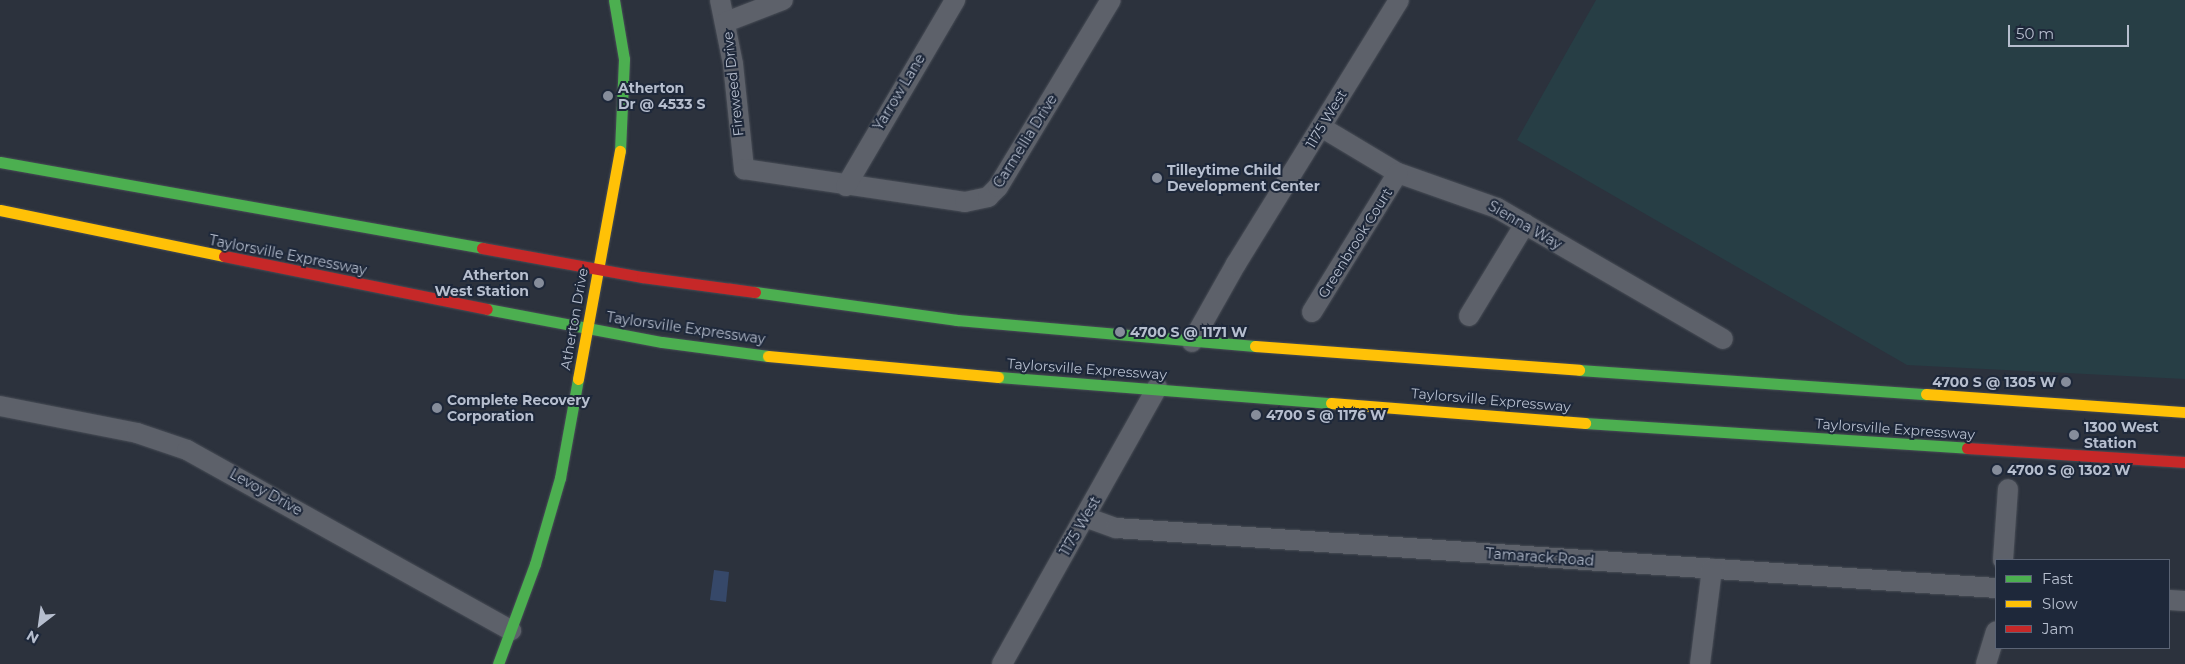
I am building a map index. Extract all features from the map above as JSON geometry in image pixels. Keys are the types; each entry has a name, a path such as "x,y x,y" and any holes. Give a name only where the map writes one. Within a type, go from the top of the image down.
{"main road":[{"name":"Atherton Drive","path":"498,664 535,564 560,478 586,328 599,269 624,118 624,59 614,0"},
{"path":"0,162 599,269 860,308 1192,342 2185,412"},
{"name":"Taylorsville Expressway","path":"0,210 286,270 662,342 839,364 1629,426 2185,462"}],"street":[{"name":"Fireweed Drive","path":"720,0 726,22 744,169"},
{"path":"726,22 784,0"},
{"name":"Yarrow Lane","path":"846,186 955,0"},
{"name":"Carmellia Drive","path":"744,169 846,186 965,202 988,197 1011,168 1111,0"},
{"name":"1175 West","path":"1192,342 1236,264 1398,0"},
{"name":"Sienna Way","path":"1321,127 1398,173 1479,199 1723,339"},
{"name":"Greenbrook Court","path":"1312,312 1398,173"},
{"path":"1469,316 1525,224"},
{"name":"1175 West","path":"1002,664 1157,388"},
{"name":"Levoy Drive","path":"0,406 137,433 187,450 511,630"},
{"path":"2003,559 2008,490"},
{"name":"Tamarack Road","path":"1085,517 1116,528 1995,588"},
{"path":"1700,664 1712,569"},
{"path":"2170,600 2185,601"},
{"path":"1986,664 1995,635"}],"shaded area":[{"path":"1596,0 2185,0 2185,379 1907,365 1517,140"}],"water":[{"path":"714,570 729,572 726,602 710,600"}],"traffic: fast":[{"path":"614,0 624,59 620,151"},
{"path":"0,162 482,248"},
{"path":"755,292 957,320 1255,346"},
{"path":"487,309 662,342 768,356"},
{"path":"1579,370 1926,394"},
{"path":"998,377 1331,403"},
{"path":"498,664 535,564 560,478 578,379"},
{"path":"1585,423 1967,448"}],"traffic: slow":[{"path":"578,379 620,151"},
{"path":"0,210 224,256"},
{"path":"1255,346 1579,370"},
{"path":"768,356 998,377"},
{"path":"1926,394 2185,412"},
{"path":"1331,403 1585,423"}],"traffic: jam":[{"path":"482,248 642,277 755,292"},
{"path":"224,256 487,309"},
{"path":"1967,448 2185,462"}],"place":[{"name":"Atherton Dr @ 4533 S","path":"608,96"},
{"name":"Tilleytime Child Development Center","path":"1157,178"},
{"name":"Atherton West Station","path":"539,283"},
{"name":"4700 S @ 1171 W","path":"1120,332"},
{"name":"4700 S @ 1305 W","path":"2066,382"},
{"name":"Complete Recovery Corporation","path":"437,408"},
{"name":"4700 S @ 1176 W","path":"1256,415"},
{"name":"1300 West Station","path":"2074,435"},
{"name":"4700 S @ 1302 W","path":"1997,470"}]}
